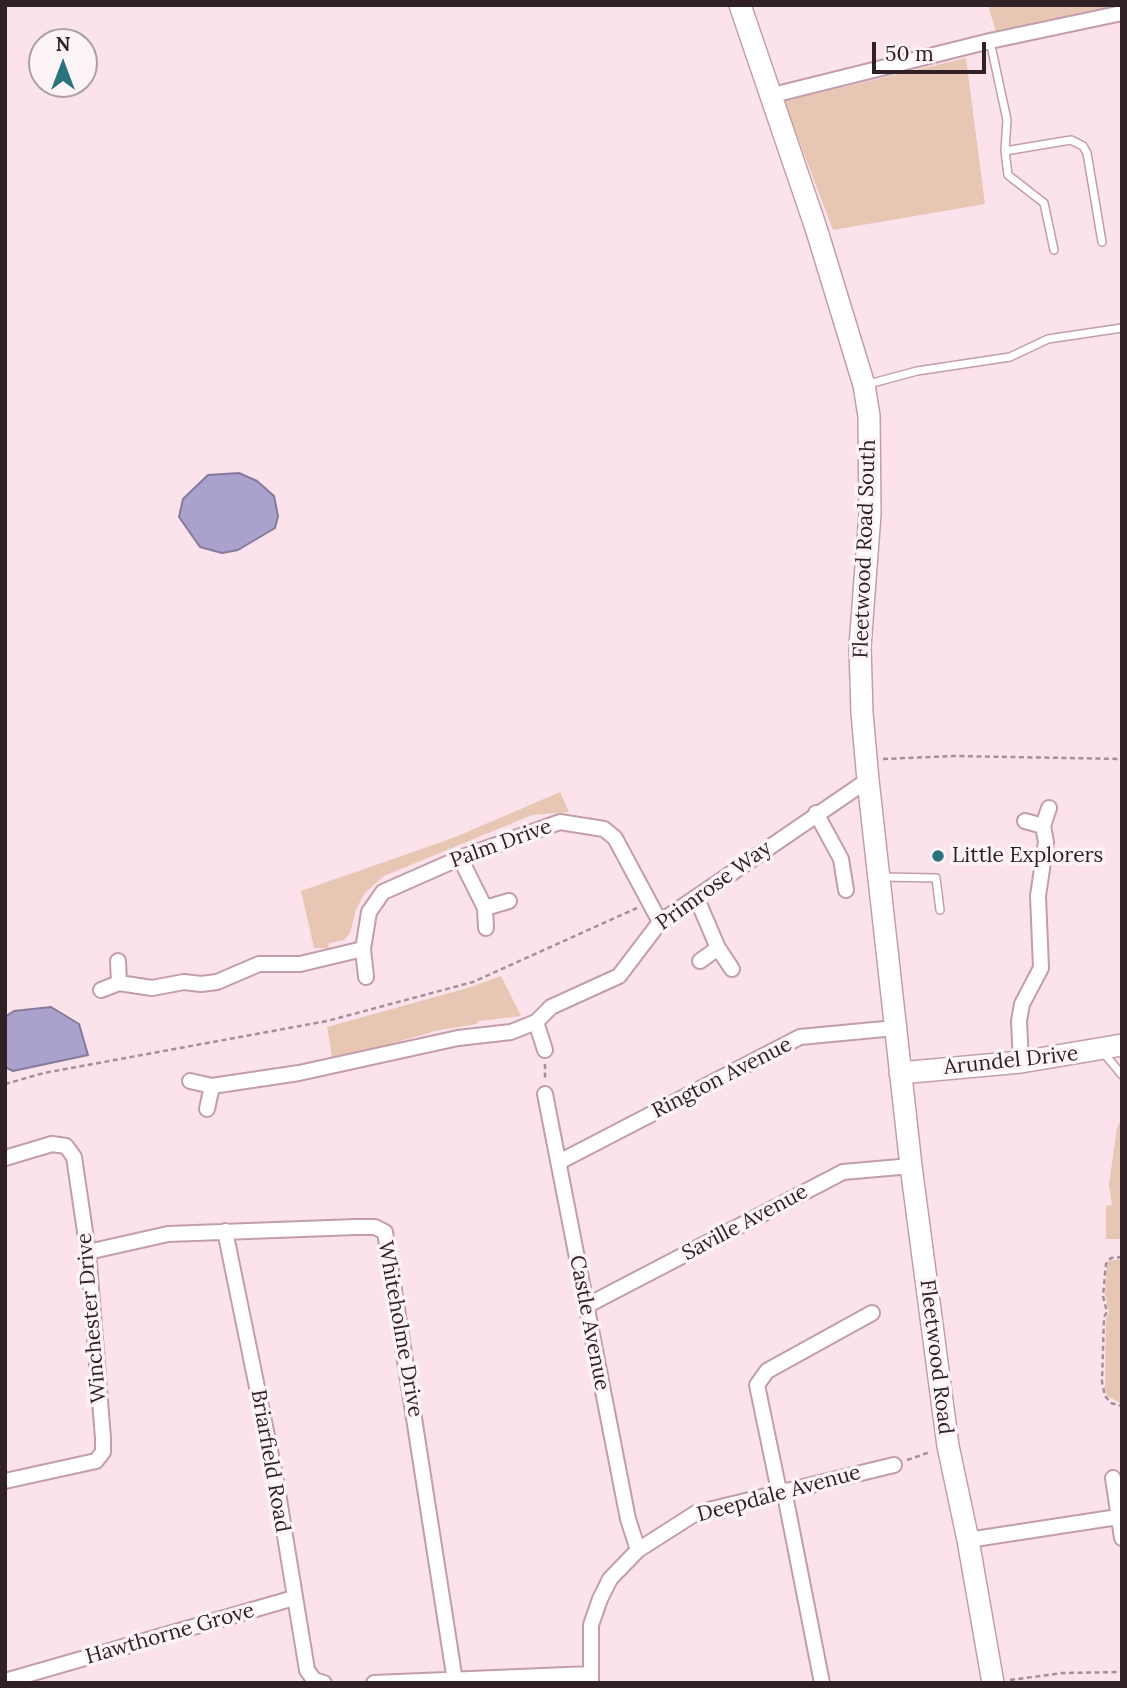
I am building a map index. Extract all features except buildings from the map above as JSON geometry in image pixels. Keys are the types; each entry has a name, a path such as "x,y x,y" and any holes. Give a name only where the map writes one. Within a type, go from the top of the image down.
{"main road":[{"name":"Fleetwood Road South","path":"740,5 816,228 864,385 871,444 870,514 860,646 867,770 895,1028"},
{"name":"Fleetwood Road","path":"895,1028 948,1446 993,1683"},
{"name":"Arundel Drive","path":"900,1073 1021,1062 1112,1048"}],"street":[{"path":"769,96 990,41 1122,13"},
{"name":"Primrose Way","path":"190,1081 212,1086 299,1073 458,1038 511,1032 536,1022 551,1007 619,976 660,922 816,813 867,770"},
{"path":"1021,1062 1019,1021 1022,1004 1041,968 1037,919 1046,842 1043,826 1049,808"},
{"path":"816,813 841,859 846,890"},
{"path":"1025,821 1043,826"},
{"name":"Palm Drive","path":"366,977 363,949 369,912 383,892 460,858 560,822 604,829 615,838 660,922"},
{"path":"460,858 485,908 485,928"},
{"path":"696,899 718,948 732,968"},
{"path":"485,908 509,901"},
{"path":"700,961 718,948"},
{"path":"101,990 119,983 152,988 184,982 217,982 259,964 300,964 363,949"},
{"path":"118,961 119,983"},
{"path":"536,1022 545,1051"},
{"name":"Rington Avenue","path":"559,1162 800,1037 895,1028"},
{"path":"207,1110 212,1086"},
{"name":"Castle Avenue","path":"545,1094 586,1306 638,1550"},
{"name":"Winchester Drive","path":"5,1158 52,1144 66,1146 74,1157 88,1252 103,1452 96,1461 5,1481"},
{"name":"Saville Avenue","path":"586,1306 843,1172 911,1166"},
{"name":"Whiteholme Drive","path":"88,1252 168,1234 356,1227 375,1227 385,1232 455,1681"},
{"name":"Briarfield Road","path":"225,1231 275,1475 307,1670 314,1680 324,1683"},
{"path":"822,1683 757,1385 767,1371 872,1313"},
{"name":"Deepdale Avenue","path":"591,1679 591,1625 600,1599 610,1579 638,1550 696,1513 894,1465"},
{"path":"1112,1478 1122,1538"},
{"path":"968,1541 1118,1517"},
{"name":"Hawthorne Grove","path":"5,1681 294,1598"},
{"path":"374,1683 591,1679"}],"lane":[{"path":"990,41 1007,120 1005,151 1009,175 1044,203 1054,250"},
{"path":"1005,151 1071,140 1083,146 1087,153 1102,242"},
{"path":"864,385 917,371 1010,357 1048,339 1122,328"},
{"path":"878,877 936,878 940,910"},
{"path":"1112,1048 1122,1075"}],"path":[{"path":"867,770 954,756 1122,759"},
{"path":"5,1084 44,1073 327,1021 473,982 649,903"},
{"path":"545,1051 545,1094"},
{"path":"1122,1257 1111,1258 1106,1264 1103,1296 1107,1312 1104,1317 1102,1382 1105,1396 1111,1403 1122,1406"},
{"path":"894,1465 948,1446"},
{"path":"993,1683 1063,1673 1122,1672"}],"shaded area":[{"path":"988,5 1122,5 1122,13 998,39"},
{"path":"966,58 985,204 833,230 784,101"},
{"path":"239,473 257,481 274,496 278,516 275,528 238,550 222,553 200,547 179,517 183,499 208,475"},
{"path":"560,792 569,812 532,815 384,876 364,894 356,910 350,933 344,940 329,943 328,948 314,948 301,891 453,838"},
{"path":"501,976 521,1016 479,1021 476,1024 435,1031 353,1055 332,1057 327,1027 471,987"},
{"path":"51,1007 79,1024 88,1055 13,1071 5,1067 5,1017 14,1011"},
{"path":"1122,1118 1122,1239 1106,1239 1106,1206 1112,1205 1109,1185 1117,1128"},
{"path":"1122,1259 1122,1404 1107,1396 1105,1388 1106,1317 1109,1313 1105,1294 1108,1261"}],"place":[{"name":"Little Explorers","path":"938,856"}]}
